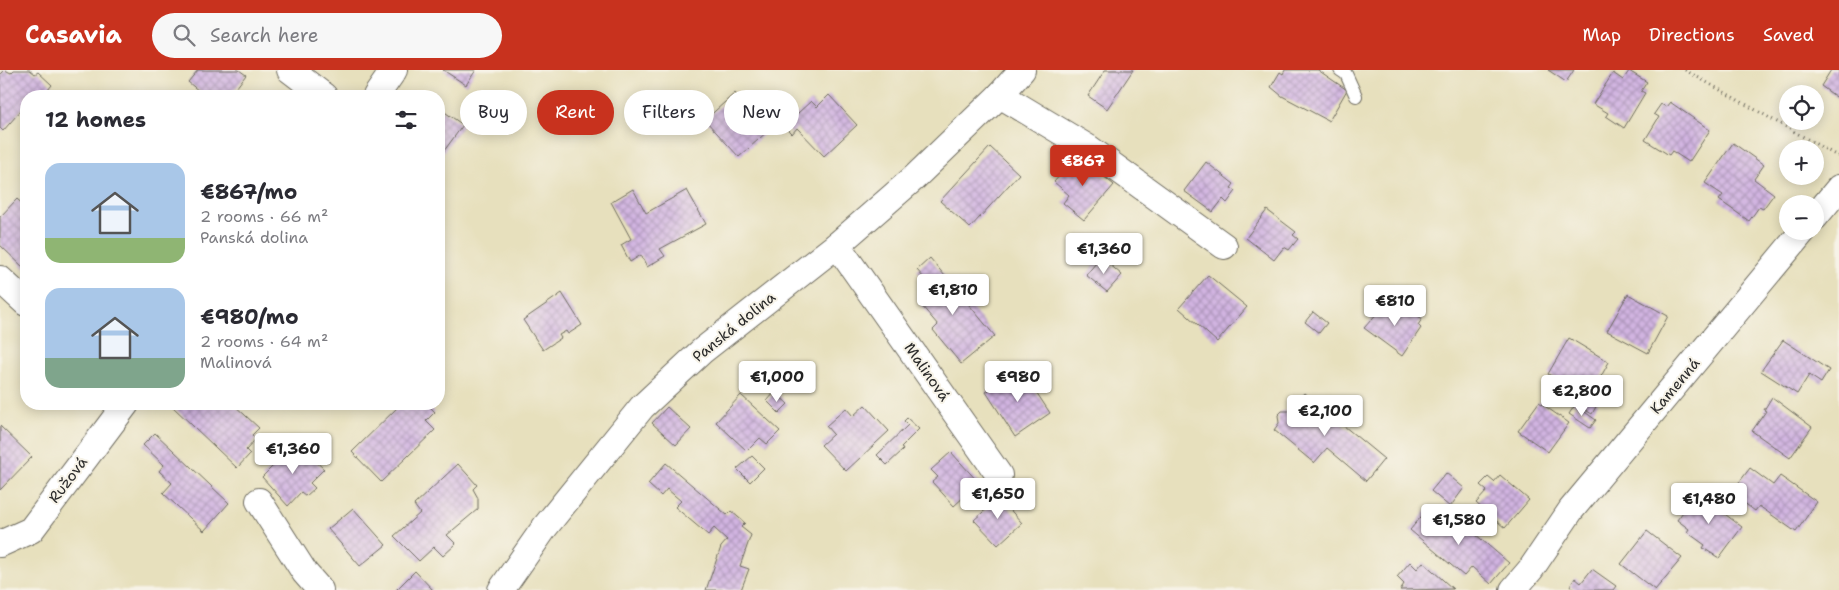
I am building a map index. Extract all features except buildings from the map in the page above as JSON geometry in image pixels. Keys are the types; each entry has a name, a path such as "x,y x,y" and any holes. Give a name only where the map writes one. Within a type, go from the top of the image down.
{"street":[{"path":"290,70 316,90"},
{"path":"380,90 394,70"},
{"name":"Panská dolina","path":"502,590 545,527 642,407 702,351 837,245 914,178 1000,95 1022,70"},
{"path":"1000,95 1090,149 1224,246"},
{"path":"1824,206 1839,188"},
{"name":"Kamenná","path":"1513,590 1531,569 1571,510 1796,240"},
{"name":"Malinová","path":"837,245 999,475"},
{"path":"0,279 20,297"},
{"name":"Ružová","path":"0,544 31,530 121,410"},
{"path":"259,501 305,573 320,590"}],"lane":[{"path":"1340,70 1346,74 1356,96"}],"path":[{"path":"1685,70 1839,157"}]}
